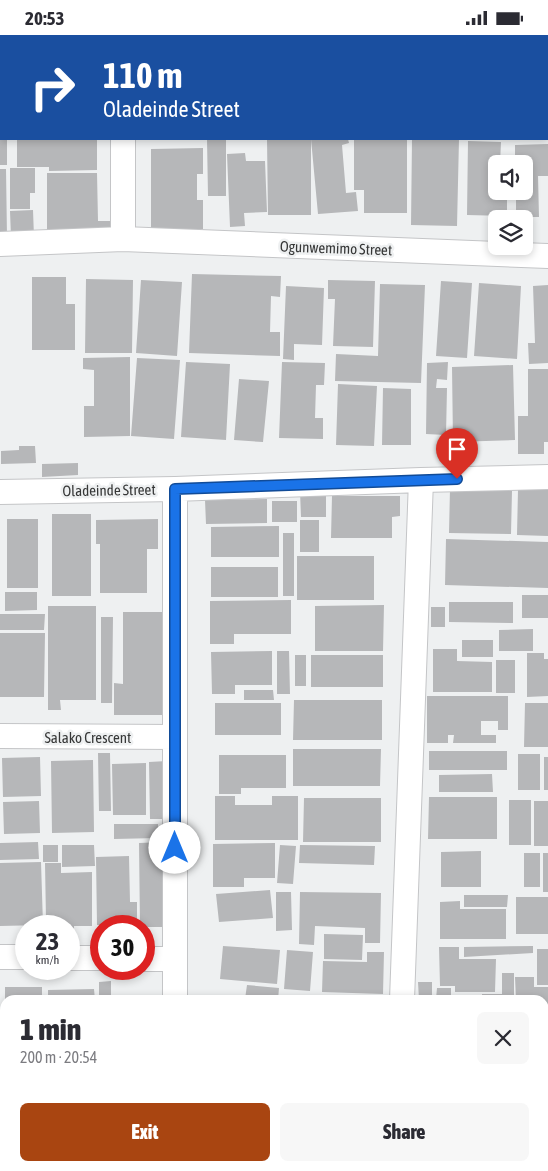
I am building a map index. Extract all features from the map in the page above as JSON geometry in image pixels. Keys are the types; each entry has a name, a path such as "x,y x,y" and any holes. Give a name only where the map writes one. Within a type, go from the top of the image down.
{"street":[{"path":"123,140 123,239"},
{"name":"Ogunwemimo Street","path":"0,244 123,239 548,256"},
{"name":"Oladeinde Street","path":"0,492 175,489 548,477"},
{"path":"402,995 421,480"},
{"path":"175,489 175,995"},
{"name":"Salako Crescent","path":"0,736 175,737"},
{"path":"0,957 15,957"},
{"path":"155,959 175,959"}],"building":[{"path":"0,140 7,140 7,165 0,165"},
{"path":"17,140 97,140 97,170 49,171 49,167 17,167"},
{"path":"207,140 226,140 226,196 208,196"},
{"path":"267,140 311,140 311,215 268,215"},
{"path":"311,140 348,140 349,143 342,145 346,193 356,192 358,211 318,214"},
{"path":"354,140 407,140 407,213 364,213 364,190 354,190"},
{"path":"412,140 459,140 457,226 411,225"},
{"path":"468,141 501,142 500,155 488,155 488,200 507,200 507,210 488,210 488,216 467,215"},
{"path":"548,144 548,176 538,176 539,217 533,217 533,210 516,210 516,200 533,200 533,155 515,155 515,145"},
{"path":"203,148 203,174 197,174 197,200 203,200 203,229 151,230 151,149"},
{"path":"245,153 246,161 265,161 267,212 244,213 245,226 230,227 227,154"},
{"path":"10,168 35,168 35,193 30,193 30,209 10,209"},
{"path":"0,169 6,169 7,237 0,237"},
{"path":"47,173 97,173 98,221 115,221 115,234 47,235"},
{"path":"33,210 34,237 11,237 10,211"},
{"path":"192,274 281,276 280,297 271,296 270,332 280,332 280,356 189,353"},
{"path":"32,277 66,277 66,304 75,304 75,350 32,350"},
{"path":"86,279 133,280 132,353 85,353"},
{"path":"141,280 182,282 177,356 136,353"},
{"path":"328,280 375,281 373,347 333,346 335,299 328,299"},
{"path":"441,281 472,283 467,358 436,356"},
{"path":"479,283 521,286 517,359 474,356"},
{"path":"380,284 425,285 421,383 335,381 336,354 378,356"},
{"path":"548,285 548,363 529,364 528,343 535,343 533,286"},
{"path":"286,286 324,288 322,345 294,344 294,360 283,359"},
{"path":"130,357 130,436 84,437 84,406 94,406 94,370 83,369 83,358"},
{"path":"137,358 180,360 174,439 131,436"},
{"path":"186,362 230,364 226,440 181,437"},
{"path":"282,362 325,363 324,385 316,385 315,418 323,418 323,439 279,438"},
{"path":"448,362 447,380 437,379 436,388 447,388 446,435 426,434 427,363"},
{"path":"513,365 515,440 453,442 452,367"},
{"path":"528,369 548,369 548,442 544,442 544,454 518,454 518,416 528,416"},
{"path":"239,379 269,381 263,442 234,440"},
{"path":"338,384 377,386 374,446 336,445"},
{"path":"383,388 411,389 411,445 382,445"},
{"path":"19,446 35,446 36,463 1,464 1,451 19,450"},
{"path":"78,463 78,475 42,477 42,464"},
{"path":"450,489 512,491 511,534 449,533"},
{"path":"518,490 548,490 548,536 517,535"},
{"path":"300,491 326,491 326,517 301,517"},
{"path":"332,496 400,496 400,516 392,517 392,538 331,538"},
{"path":"267,499 267,523 206,524 205,500"},
{"path":"272,501 297,501 297,522 272,522"},
{"path":"52,514 91,514 91,596 52,596"},
{"path":"7,519 38,519 38,588 7,588"},
{"path":"158,519 158,549 147,549 147,593 100,593 100,544 96,544 96,520"},
{"path":"300,520 319,520 319,552 300,552"},
{"path":"279,526 279,557 211,557 211,527"},
{"path":"283,533 294,533 294,596 283,596"},
{"path":"446,539 548,542 548,588 445,585"},
{"path":"297,556 374,556 374,600 297,600"},
{"path":"211,567 278,567 278,597 211,597"},
{"path":"5,592 37,592 37,610 5,611"},
{"path":"522,595 548,595 548,618 522,618"},
{"path":"291,600 291,634 234,634 234,644 210,644 210,601"},
{"path":"449,602 513,602 513,623 449,622"},
{"path":"384,605 383,651 315,651 315,606"},
{"path":"48,606 96,606 96,700 60,700 61,710 48,710"},
{"path":"431,607 445,607 445,627 431,627"},
{"path":"123,612 162,612 162,715 114,715 114,683 123,684"},
{"path":"0,614 45,614 44,630 0,630"},
{"path":"101,617 113,617 112,703 101,703"},
{"path":"533,629 533,651 499,651 499,630"},
{"path":"0,633 45,633 44,697 0,697"},
{"path":"462,640 493,640 493,657 462,657"},
{"path":"433,649 457,649 457,661 492,662 492,692 433,692"},
{"path":"272,651 272,685 235,685 235,694 212,694 211,652"},
{"path":"277,651 289,651 290,694 277,694"},
{"path":"527,653 544,653 544,659 548,659 548,696 527,697"},
{"path":"295,655 306,655 306,686 295,686"},
{"path":"311,655 383,655 383,687 311,687"},
{"path":"496,660 515,660 515,693 496,693"},
{"path":"244,690 273,690 274,700 244,700"},
{"path":"427,696 508,696 508,730 498,730 498,721 481,721 481,735 496,735 496,743 453,743 454,735 448,735 448,743 427,743"},
{"path":"294,700 382,700 382,740 293,740"},
{"path":"215,703 281,703 281,735 215,735"},
{"path":"525,703 548,703 548,747 524,747"},
{"path":"293,749 381,749 380,786 293,786"},
{"path":"429,751 507,751 507,770 429,770"},
{"path":"98,753 110,753 111,811 99,811"},
{"path":"518,754 540,754 540,790 518,790"},
{"path":"219,755 286,755 286,788 241,788 241,794 219,794"},
{"path":"40,757 41,796 3,797 2,758"},
{"path":"544,757 548,757 548,790 544,790"},
{"path":"93,760 94,832 52,833 51,761"},
{"path":"167,761 168,819 150,819 149,762"},
{"path":"146,763 146,815 113,815 112,764"},
{"path":"492,774 493,792 439,792 439,775"},
{"path":"215,796 235,796 235,805 272,805 272,796 298,796 298,840 215,840"},
{"path":"429,797 497,797 497,839 428,839"},
{"path":"304,798 381,798 381,842 303,842"},
{"path":"509,800 531,800 531,845 509,845"},
{"path":"39,801 40,833 4,834 3,802"},
{"path":"534,801 548,801 548,846 534,846"},
{"path":"114,824 158,824 158,838 114,839"},
{"path":"38,842 39,859 0,860 0,843"},
{"path":"165,842 166,927 155,927 155,915 140,915 139,843"},
{"path":"275,843 275,878 244,878 244,887 213,887 213,844"},
{"path":"43,845 58,845 58,862 43,862"},
{"path":"62,845 94,845 95,866 62,867"},
{"path":"280,845 296,846 293,884 277,883"},
{"path":"300,845 375,846 374,865 299,863"},
{"path":"481,851 481,887 441,887 441,852"},
{"path":"524,853 540,853 540,887 524,887"},
{"path":"543,853 548,853 548,892 543,892"},
{"path":"129,856 130,902 137,902 137,915 97,915 96,857"},
{"path":"41,862 43,915 15,915 15,926 0,926 0,863"},
{"path":"45,863 61,863 61,873 92,872 92,915 90,915 90,926 80,926 80,915 46,915"},
{"path":"270,890 273,918 219,922 216,894"},
{"path":"276,892 291,892 292,930 276,931"},
{"path":"300,892 381,893 380,943 365,943 365,928 315,926 314,945 299,944"},
{"path":"464,895 508,895 507,907 464,907"},
{"path":"516,897 548,897 548,934 516,934"},
{"path":"460,901 460,909 506,909 506,939 440,939 440,902"},
{"path":"324,934 363,935 362,960 324,959"},
{"path":"223,946 280,950 277,984 220,979"},
{"path":"533,946 533,953 464,957 464,947"},
{"path":"439,947 459,947 459,959 496,959 495,992 455,992 455,986 440,986"},
{"path":"537,949 548,949 548,985 537,985"},
{"path":"287,950 313,952 310,991 284,989"},
{"path":"367,952 384,952 383,994 322,992 323,961 367,962"},
{"path":"502,973 514,973 514,995 482,995 502,994"},
{"path":"515,977 534,977 534,987 548,987 548,995 516,995"},
{"path":"111,981 111,995 99,995 99,982"},
{"path":"418,982 432,982 432,995 419,995"},
{"path":"247,985 279,988 278,995 246,995"},
{"path":"5,987 42,987 42,995 5,995"},
{"path":"437,988 451,988 451,995 436,995"},
{"path":"94,989 95,995 48,995 48,990"}],"route":[{"path":"175,848 175,489 457,479"}]}
